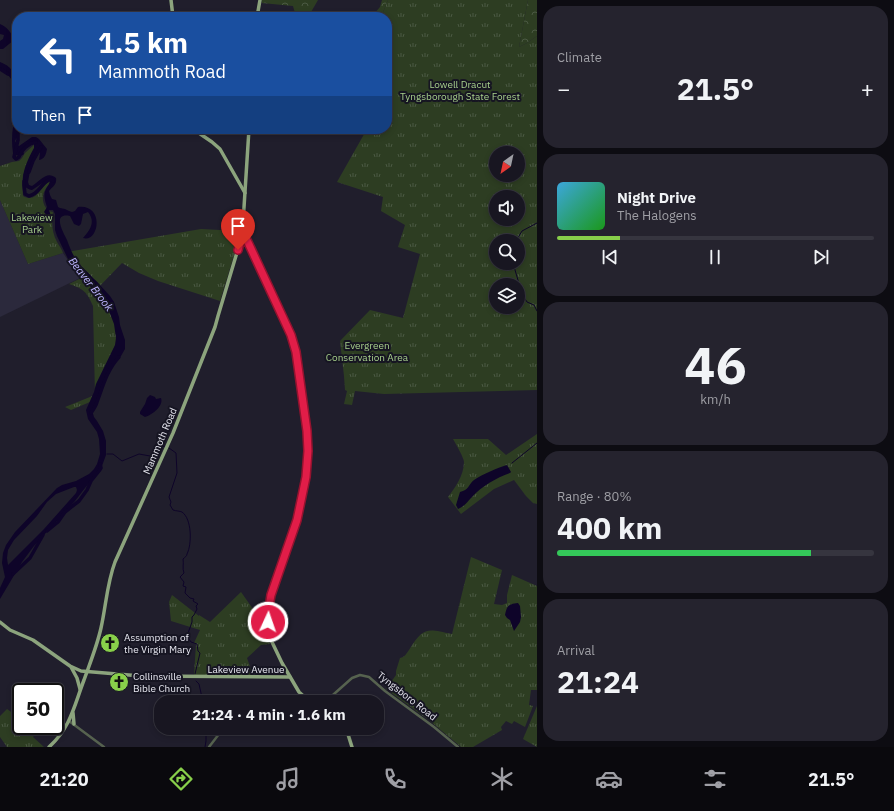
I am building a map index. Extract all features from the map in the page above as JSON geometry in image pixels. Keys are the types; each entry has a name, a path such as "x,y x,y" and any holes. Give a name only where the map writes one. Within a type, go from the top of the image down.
{"main road":[{"path":"171,0 172,12"},
{"path":"258,12 260,0"},
{"path":"200,134 220,149 245,193"},
{"name":"Mammoth Road","path":"49,747 64,731 73,711 101,630 114,562 165,450 215,327 243,228 249,134"},
{"path":"241,185 246,181"},
{"path":"243,228 246,238 293,339 307,431 308,451 306,477 300,508 271,595 268,613 269,630 274,646 290,677 302,695"},
{"name":"Lakeview Avenue","path":"0,622 11,631 35,642 70,666 87,672 141,676 290,677"},
{"path":"70,666 81,689"},
{"path":"73,711 74,724"},
{"path":"348,735 352,747"}],"street":[{"name":"Tyngsboro Road","path":"333,695 352,678 360,675 369,677 458,747"},
{"path":"69,720 104,747"},
{"path":"209,747 217,735"}],"shaded area":[{"path":"0,200 28,264 63,253 80,278 0,317"}],"green space":[{"path":"262,0 318,0 311,12 295,12 293,6 262,3"},
{"path":"382,0 388,0 383,12 376,12 380,7"},
{"name":"Lowell Dracut Tyngsborough State Forest","path":"388,0 528,0 519,47 537,36 537,390 384,394 355,391 352,405 344,404 347,391 345,390 340,341 370,310 403,318 420,254 398,247 405,225 381,211 383,197 337,182 364,134 392,134 392,12 383,12"},
{"path":"528,0 537,0 537,36 519,47"},
{"name":"Lakeview Park","path":"35,144 38,144 23,175 23,196 32,198 47,183 50,181 51,182 46,188 43,200 45,207 53,212 53,231 63,253 28,264 0,200 0,166 19,161"},
{"path":"201,229 239,231 239,239 220,301 158,281 139,273 122,263 96,290 67,252"},
{"path":"83,277 92,289 109,306 117,324 120,349 106,370 97,399 71,410 65,407 95,395 93,306 89,297 84,292 69,284"},
{"path":"537,434 537,504 533,503 526,496 514,480 494,489 461,514 448,497 459,481 464,467 463,457 453,439 488,439 506,455"},
{"path":"471,557 502,570 494,604 502,605 507,603 507,595 512,575 537,586 537,690 531,690 529,705 533,706 525,727 514,721 512,724 506,721 501,727 502,730 473,747 461,747 430,721 386,689 396,675 400,658 405,655 414,642 423,633 427,631 437,631 452,634"},
{"path":"241,592 253,609 265,613 265,627 270,644 261,645 247,658 253,675 194,675 196,644 194,643 200,630 171,621 169,602 172,595 199,616 210,622"},
{"path":"537,706 537,747 523,739"},
{"path":"7,709 12,713 12,735 34,735 33,737 44,747 7,747 0,737 0,716"}],"water":[{"path":"0,24 9,30 12,35 12,42 3,49 0,49 0,41 3,39 4,35 0,34"},
{"path":"0,62 12,70 12,80 3,69 0,68"},
{"path":"12,134 18,134 15,141 19,146 32,137 39,139 47,149 46,154 43,159 39,160 39,151 34,157 29,174 29,185 32,186 47,176 53,176 56,178 56,182 49,191 52,199 56,200 58,207 72,212 78,207 87,208 92,211 96,217 96,230 93,235 88,238 83,238 90,229 92,223 92,219 88,212 83,214 81,224 79,226 74,224 70,216 61,217 60,224 76,260 114,302 125,340 125,349 121,356 111,365 92,410 94,417 103,431 106,441 106,455 102,466 75,501 34,546 22,562 0,599 0,588 5,577 2,563 3,553 6,545 15,532 57,488 76,481 89,474 97,464 100,454 99,439 97,432 88,419 86,410 96,384 115,345 116,338 114,324 109,311 97,293 77,273 68,259 55,230 55,214 53,210 49,210 51,218 44,212 47,207 45,194 50,179 32,190 26,188 23,178 24,171 34,148 34,143 24,147 24,154 18,156 13,153","holes":["74,487 76,487 77,490 44,529 8,565 8,550 14,540 37,516 47,502 56,494"]},
{"path":"150,395 156,399 161,398 161,404 157,410 145,417 140,414 140,412"},
{"path":"507,465 511,472 510,473 485,486 458,509 456,505 460,492 467,489 474,480 490,471"},
{"path":"518,603 520,606 521,617 520,622 514,631 510,620 505,615 508,606"}],"waterway":[{"name":"Beaver Brook","path":"0,69 8,74"},
{"name":"Beaver Brook","path":"18,134 14,157 16,159 26,147 36,142"},
{"name":"Beaver Brook","path":"29,172 41,147"},
{"name":"Beaver Brook","path":"24,181 25,194 29,196 36,192 48,180 52,179 53,181"},
{"path":"520,234 522,231 537,223"},
{"path":"515,270 522,294 527,302 534,305 537,311"},
{"name":"Beaver Brook","path":"91,413 96,405 108,373 119,357"},
{"path":"512,463 537,443"},
{"path":"107,454 113,454 122,461 139,454 150,456 161,447 165,446"},
{"path":"169,448 176,453 177,473 169,497 171,502 170,505 173,510 182,512 185,515 188,520 190,532 189,550 183,559 184,573 180,577 184,582 183,586 186,587 185,593 190,598 194,599 193,601 198,604 192,617 192,622 187,636 191,642 197,644 198,651 200,653 195,674"},
{"name":"Beaver Brook","path":"47,531 58,522 65,512 79,501 101,468 100,464"},
{"name":"Beaver Brook","path":"13,574 30,558 43,535"},
{"path":"196,681 199,684 201,695"},
{"path":"205,747 206,735"}],"place":[{"name":"Assumption of the Virgin Mary","path":"110,643"},
{"name":"Collinsville Bible Church","path":"119,682"}],"route":[{"path":"238,250 243,228 246,238 284,318 294,343 308,440 306,477 300,508 274,584 269,604 268,622"}],"park label":[{"name":"Evergreen Conservation Area","path":"367,350"}]}
